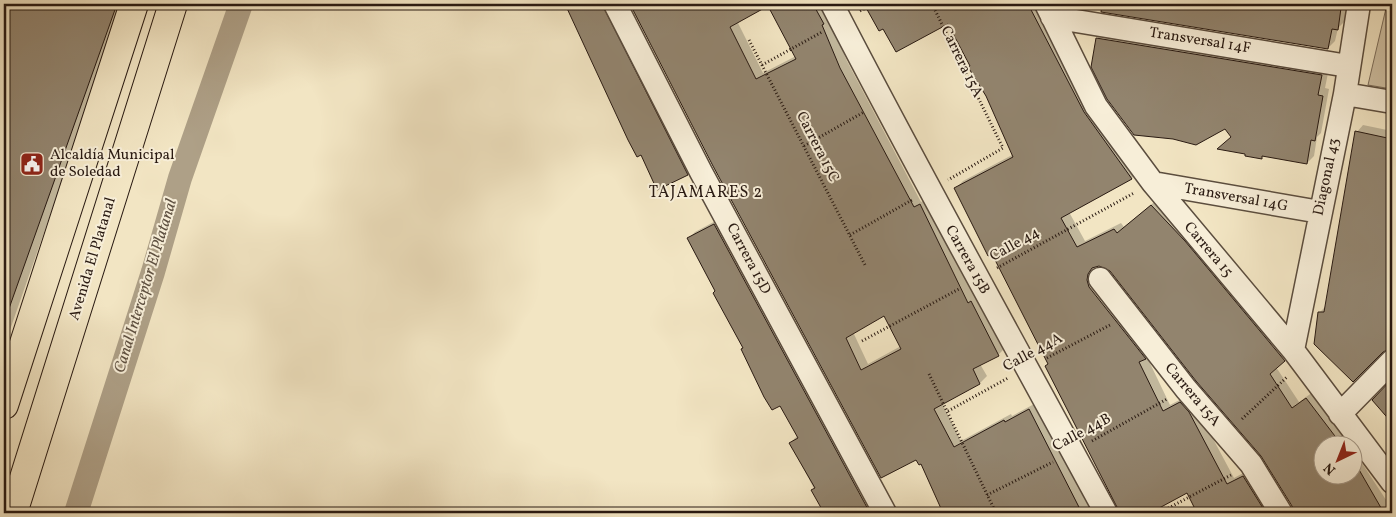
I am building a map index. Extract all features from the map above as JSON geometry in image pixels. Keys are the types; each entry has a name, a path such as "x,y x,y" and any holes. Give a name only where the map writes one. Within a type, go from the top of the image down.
{"main road":[{"path":"4,405 134,4"},
{"name":"Avenida El Platanal","path":"13,513 173,4"}],"street":[{"name":"Carrera 15D","path":"615,4 701,172 885,513"},
{"name":"Diagonal 43","path":"1297,356 1320,212 1345,94 1359,4"},
{"name":"Transversal 14F","path":"1049,10 1348,66"},
{"name":"Carrera 15","path":"1049,10 1096,106 1152,183 1297,356 1392,482"},
{"name":"Carrera 15B","path":"837,12 882,102 1106,513"},
{"path":"1345,94 1392,102"},
{"name":"Transversal 14G","path":"1152,183 1320,212"},
{"name":"Carrera 15A","path":"1100,279 1186,389 1251,464 1281,513"},
{"path":"1340,414 1392,361"}],"path":[{"name":"Carrera 15A","path":"932,4 1003,148"},
{"path":"762,65 837,12"},
{"name":"Carrera 15C","path":"749,40 865,265"},
{"path":"804,146 882,102"},
{"name":"Calle 44","path":"862,341 1152,183"},
{"name":"Calle 44A","path":"948,410 1128,316"},
{"path":"1226,435 1297,356"},
{"path":"929,374 996,513"},
{"name":"Calle 44B","path":"987,495 1073,452 1186,389"},
{"path":"1159,513 1251,464"}],"shaded area":[{"path":"1387,4 1392,4 1392,89 1368,85"}],"building":[{"name":"Alcaldía Municipal de Soledad","path":"4,4 117,4 6,317 4,317"},
{"path":"565,4 602,4 688,175 657,190 641,155 637,157 628,140"},
{"path":"630,4 813,4 824,24 822,25 840,68 914,207 920,204 968,303 971,301 999,356 973,369 980,384 934,409 954,447 1029,409 1082,513 943,513 921,464 919,465 916,460 881,478 713,166","holes":["768,6 796,59 756,79 730,27","884,316 901,349 861,370 846,338"]},
{"path":"864,4 1028,4 1084,112 1132,179 1061,218 1077,247 1114,229 1117,233 1151,205 1185,241 1285,361 1270,374 1292,408 1306,398 1333,434 1314,434 1314,484 1364,484 1364,478 1384,513 1294,513 1292,506 1261,456 1196,381 1110,271 1099,266 1092,268 1088,274 1089,287 1146,359 1139,362 1163,411 1180,402 1189,412 1227,484 1243,476 1266,513 1197,513 1187,493 1150,513 1120,513 1045,366 1048,364 992,254 988,256 954,188 1013,157 986,96 968,67 970,66 948,24 896,52 883,29 879,31"},
{"path":"1102,4 1312,4 1341,8 1338,30 1332,29 1328,49 1101,12"},
{"path":"1096,38 1322,75 1318,95 1323,96 1315,141 1311,140 1307,164 1262,156 1262,159 1217,149 1231,137 1225,129 1196,145 1173,139 1134,135 1107,99 1091,67"},
{"path":"1355,131 1392,139 1392,348 1383,352 1353,382 1314,344 1318,312 1324,312"},
{"path":"714,224 870,513 824,513 811,490 815,488 789,443 798,438 780,406 772,410 764,397 741,349 743,348 713,293 715,291 687,238"},
{"path":"1392,379 1392,423 1372,400"}],"waterway":[{"name":"Canal Interceptor El Platanal","path":"76,513 153,272 180,178 241,4"}],"place":[{"name":"Alcaldía Municipal de Soledad","path":"32,164"}],"district":[{"name":"TAJAMARES 2","path":"706,193"}]}
